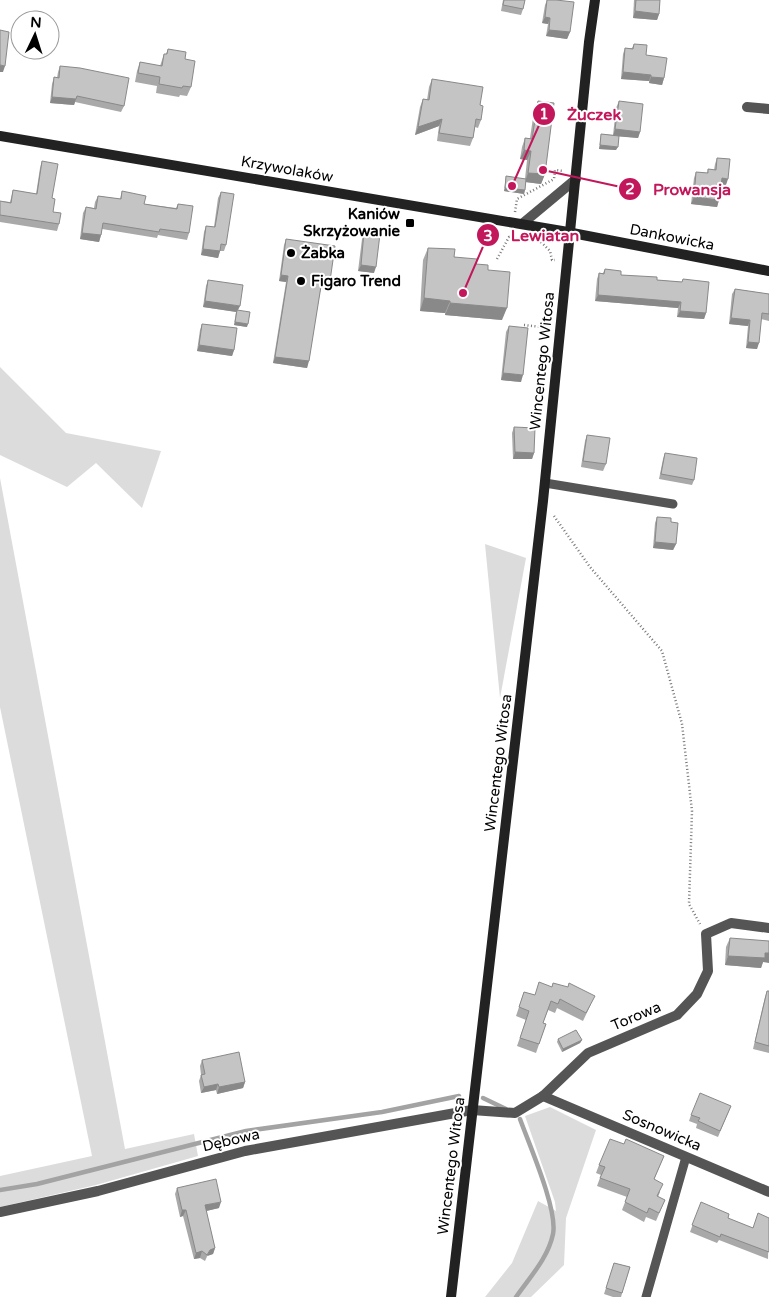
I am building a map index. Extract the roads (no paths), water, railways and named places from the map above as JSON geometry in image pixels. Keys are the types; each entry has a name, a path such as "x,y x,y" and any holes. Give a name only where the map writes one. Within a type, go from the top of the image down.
{"street":[{"name":"Wincentego Witosa","path":"451,1297 545,483 589,42 595,0"},
{"path":"747,107 769,109"},
{"name":"Krzywolaków","path":"0,136 570,233"},
{"path":"522,224 576,179"},
{"name":"Dankowicka","path":"570,233 769,271"},
{"name":"Torowa","path":"472,1110 515,1113 543,1096 588,1053 677,1015 697,994 708,971 706,934 731,924 769,928"},
{"name":"Sosnowicka","path":"543,1096 769,1192"},
{"name":"Dębowa","path":"0,1212 98,1190 245,1151 472,1110"}],"lane":[{"path":"545,483 673,504"},
{"path":"646,1297 686,1157"}],"waterway":[{"path":"0,1190 37,1184 246,1131 382,1112 459,1096"},
{"path":"483,1098 506,1109"},
{"path":"516,1297 538,1267 551,1243 553,1234 551,1209 547,1194 520,1119"}],"place":[{"name":"Prowansja","path":"543,170"},
{"name":"Żuczek","path":"512,186"},
{"name":"Kaniów Skrzyżowanie","path":"410,223"},
{"name":"Żabka","path":"291,253"},
{"name":"Figaro Trend","path":"301,281"},
{"name":"Lewiatan","path":"463,293"}]}
